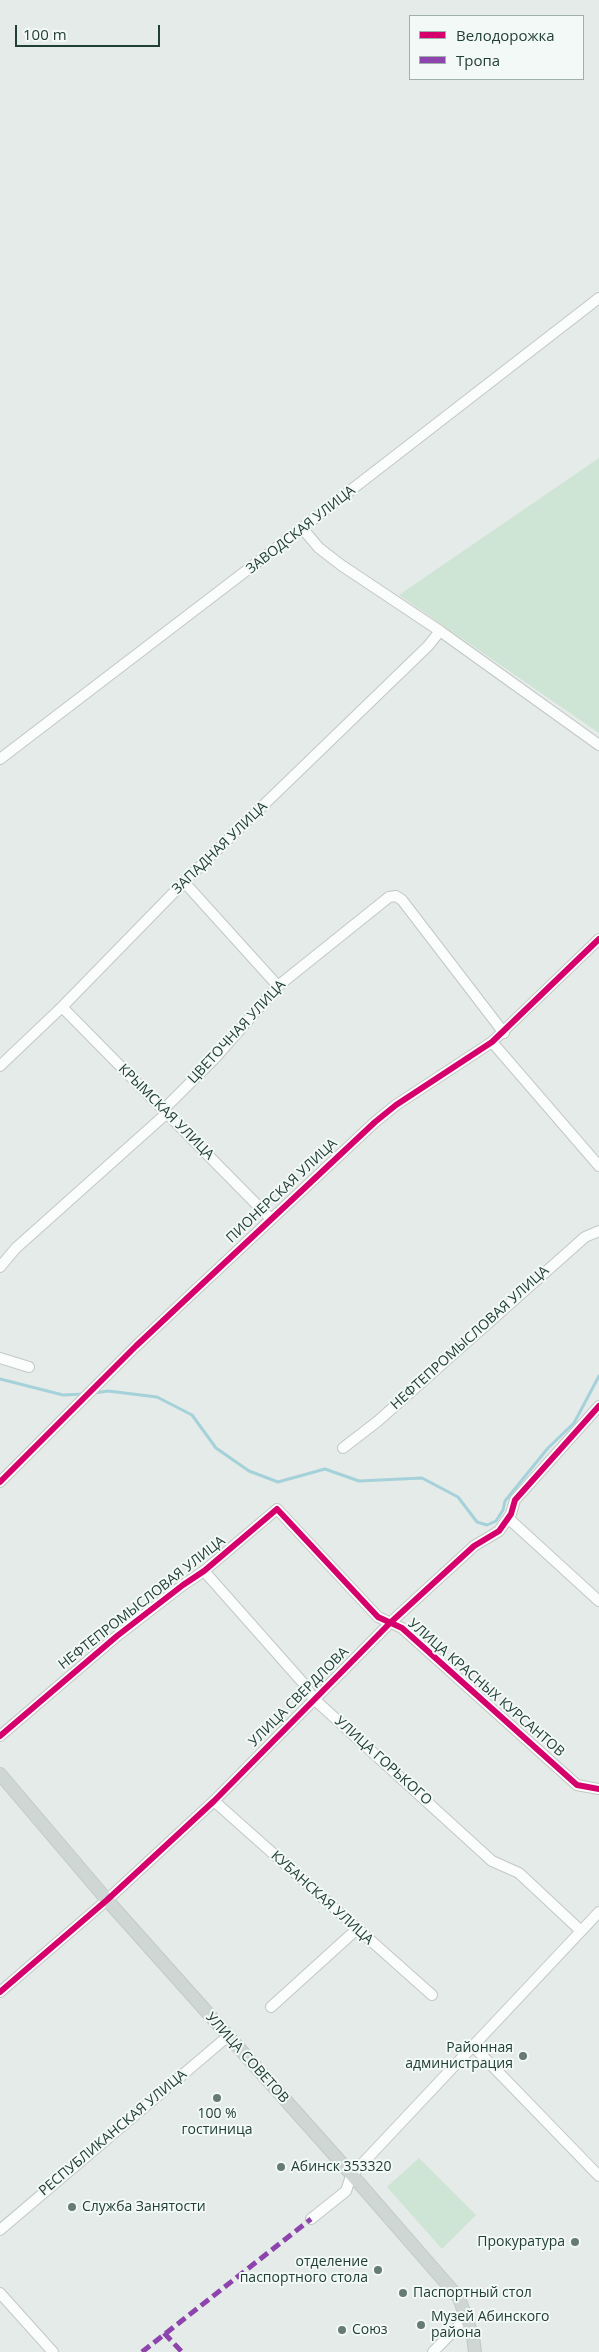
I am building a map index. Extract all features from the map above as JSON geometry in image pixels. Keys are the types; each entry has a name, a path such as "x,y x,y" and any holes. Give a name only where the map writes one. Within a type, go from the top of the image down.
{"main road":[{"name":"УЛИЦА СОВЕТОВ","path":"0,1774 227,2037 459,2298 467,2317 475,2352"}],"street":[{"name":"ЗАВОДСКАЯ УЛИЦА","path":"0,759 599,298"},
{"path":"302,528 319,548 341,565 440,632 599,745"},
{"name":"ЗАПАДНАЯ УЛИЦА","path":"0,1066 62,1007 184,882 428,646 440,632"},
{"path":"184,882 278,986"},
{"name":"ЦВЕТОЧНАЯ УЛИЦА","path":"0,1267 16,1248 165,1111 216,1057 278,986 389,897 396,896 406,906 504,1033"},
{"name":"ПИОНЕРСКАЯ УЛИЦА","path":"0,1482 136,1346 270,1218 396,1105 504,1033 599,939"},
{"name":"КРЫМСКАЯ УЛИЦА","path":"62,1007 270,1218"},
{"path":"492,1042 599,1166"},
{"name":"НЕФТЕПРОМЫСЛОВАЯ УЛИЦА","path":"343,1448 378,1420 585,1237 599,1231"},
{"path":"0,1358 29,1367"},
{"name":"УЛИЦА СВЕРДЛОВА","path":"0,1992 107,1900 214,1801 390,1623 474,1546 499,1531 508,1518 515,1500 599,1406"},
{"name":"НЕФТЕПРОМЫСЛОВАЯ УЛИЦА","path":"0,1736 117,1636 204,1571 278,1509"},
{"name":"УЛИЦА КРАСНЫХ КУРСАНТОВ","path":"278,1509 378,1617 402,1628 576,1785 599,1789"},
{"path":"508,1518 599,1601"},
{"name":"УЛИЦА ГОРЬКОГО","path":"204,1571 304,1684 314,1699 492,1861 518,1872 581,1931"},
{"name":"КУБАНСКАЯ УЛИЦА","path":"214,1801 432,1995"},
{"path":"311,2219 346,2191 351,2176 581,1931 597,1917"},
{"path":"271,2007 357,1929"},
{"name":"РЕСПУБЛИКАНСКАЯ УЛИЦА","path":"0,2230 227,2037"},
{"path":"473,2046 599,2176"},
{"path":"0,2293 53,2352"},
{"path":"433,2352 467,2317"}],"green space":[{"path":"599,458 599,733 399,595"},
{"path":"419,2158 476,2215 442,2249 387,2187"}],"waterway":[{"path":"94,1393 108,1391 157,1397 192,1415 216,1448 249,1471 278,1482 325,1469 359,1481 422,1478 458,1497 477,1522 487,1525 496,1521 503,1510 505,1501 548,1448 574,1423 599,1376"},
{"path":"0,1379 63,1395 85,1394"}],"marked path":[{"path":"142,2352 311,2219"},
{"path":"164,2333 182,2352"}],"cycle path":[{"path":"0,1482 136,1346 375,1122 396,1105 492,1042 599,939"},
{"path":"0,1992 107,1900 214,1801 390,1623 474,1546 499,1531 511,1514 515,1500 599,1406"},
{"path":"0,1736 117,1636 204,1571 277,1509 378,1617 402,1628 577,1785 599,1789"}],"place":[{"name":"Районная администрация","path":"523,2056"},
{"name":"100 % гостиница","path":"217,2098"},
{"name":"Абинск 353320","path":"281,2167"},
{"name":"Служба Занятости","path":"72,2207"},
{"name":"Прокуратура","path":"575,2242"},
{"name":"отделение паспортного стола","path":"378,2270"},
{"name":"Паспортный стол","path":"403,2293"},
{"name":"Музей Абинского района","path":"421,2325"},
{"name":"Союз","path":"342,2330"}]}
